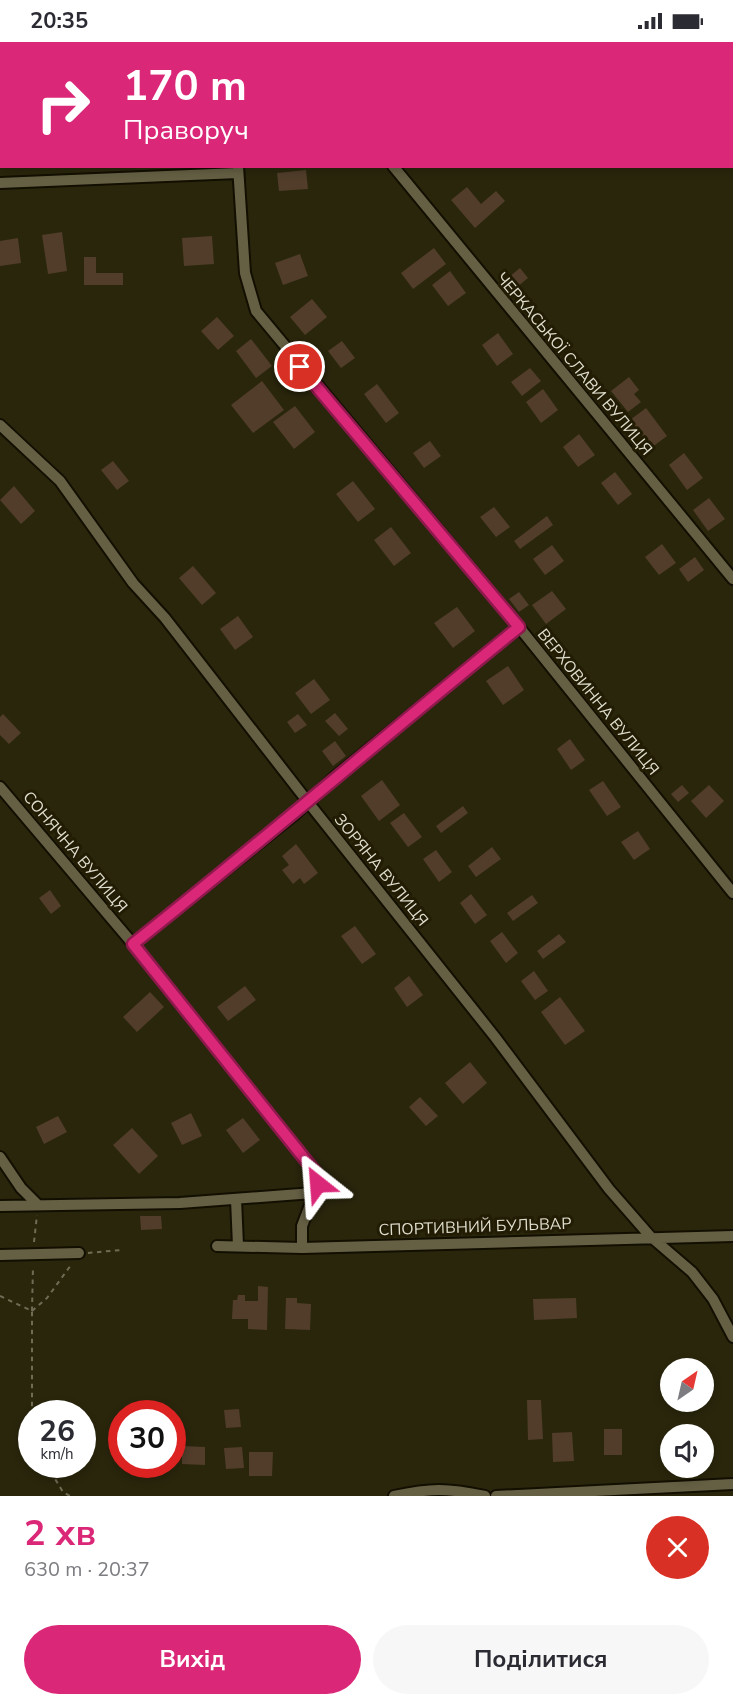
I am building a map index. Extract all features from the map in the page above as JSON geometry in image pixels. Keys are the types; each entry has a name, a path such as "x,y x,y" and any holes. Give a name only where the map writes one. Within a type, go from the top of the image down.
{"street":[{"name":"ЧЕРКАСЬКОЇ СЛАВИ ВУЛИЦЯ","path":"395,168 733,579"},
{"path":"0,183 238,170"},
{"name":"ВЕРХОВИННА ВУЛИЦЯ","path":"238,170 245,273 256,311 519,627 733,893"},
{"name":"ЗОРЯНА ВУЛИЦЯ","path":"0,425 60,481 133,583 165,618 495,1037 609,1189 650,1236 692,1272 713,1299 733,1337"},
{"path":"133,944 519,627"},
{"name":"СОНЯЧНА ВУЛИЦЯ","path":"0,787 133,944 316,1173 318,1184 313,1193"},
{"path":"0,1157 21,1188 38,1205"},
{"path":"0,1206 180,1203 313,1193 302,1226 302,1248"},
{"path":"236,1199 238,1246"},
{"name":"СПОРТИВНИЙ БУЛЬВАР","path":"217,1246 302,1248 650,1236 733,1236"},
{"path":"0,1255 79,1254"},
{"path":"496,1496 733,1484"},
{"path":"394,1496 451,1488 485,1496"}],"path":[{"path":"32,1400 32,1311 47,1298 79,1254 121,1250"},
{"path":"0,1296 32,1311"},
{"path":"54,1478 63,1492 70,1496"}],"building":[{"path":"306,170 308,189 279,191 277,173"},
{"path":"467,187 481,204 496,191 505,201 475,228 451,200"},
{"path":"62,232 67,271 48,274 42,235"},
{"path":"212,236 214,264 184,266 182,238"},
{"path":"18,238 21,263 0,266 0,241"},
{"path":"434,248 446,264 413,289 401,273"},
{"path":"300,254 308,276 283,285 275,263"},
{"path":"84,257 96,257 96,273 123,273 123,285 84,285"},
{"path":"520,268 528,278 517,287 509,277"},
{"path":"450,271 466,293 448,306 432,285"},
{"path":"312,299 327,317 305,335 290,317"},
{"path":"217,317 234,336 218,350 201,331"},
{"path":"498,333 513,354 497,366 482,345"},
{"path":"251,339 272,366 256,378 236,351"},
{"path":"342,341 355,358 341,368 328,351"},
{"path":"530,368 541,381 522,396 511,382"},
{"path":"629,377 639,390 634,394 641,402 628,412 611,391"},
{"path":"262,381 284,410 253,433 231,405"},
{"path":"377,384 399,413 386,423 364,394"},
{"path":"543,389 558,410 541,423 526,402"},
{"path":"295,406 315,432 294,449 273,422"},
{"path":"646,408 667,436 651,448 630,420"},
{"path":"579,434 595,455 578,467 563,447"},
{"path":"430,441 441,456 424,468 413,453"},
{"path":"684,453 703,478 687,490 669,465"},
{"path":"113,461 129,481 117,490 101,470"},
{"path":"615,472 632,494 618,505 601,483"},
{"path":"353,481 375,509 358,522 336,494"},
{"path":"14,486 35,511 21,524 0,500"},
{"path":"709,498 725,519 708,531 693,510"},
{"path":"494,507 510,527 496,537 480,517"},
{"path":"547,516 553,525 520,549 514,541"},
{"path":"391,527 411,553 394,566 374,540"},
{"path":"662,544 676,563 659,575 645,557"},
{"path":"552,545 564,561 545,575 533,559"},
{"path":"695,557 704,570 688,582 679,569"},
{"path":"193,566 216,593 202,605 179,578"},
{"path":"552,591 566,609 546,624 532,605"},
{"path":"519,592 529,605 519,612 509,599"},
{"path":"457,607 475,631 453,648 434,623"},
{"path":"238,616 253,637 235,650 220,629"},
{"path":"508,666 524,690 503,705 486,681"},
{"path":"314,679 330,700 311,714 295,693"},
{"path":"335,713 348,729 339,736 325,721"},
{"path":"3,714 21,733 9,744 0,735 0,717"},
{"path":"298,714 307,725 295,733 287,722"},
{"path":"570,739 585,760 571,770 557,749"},
{"path":"335,741 346,756 333,766 322,751"},
{"path":"382,780 400,805 379,821 361,796"},
{"path":"603,781 621,807 607,816 589,790"},
{"path":"682,785 689,793 678,802 671,794"},
{"path":"709,785 724,801 706,818 691,801"},
{"path":"463,806 468,813 441,833 436,826"},
{"path":"404,813 422,837 408,847 390,823"},
{"path":"638,831 650,849 634,860 621,842"},
{"path":"296,844 318,873 304,884 300,878 293,884 282,870 289,865 282,856"},
{"path":"492,847 501,859 476,877 468,866"},
{"path":"436,850 452,872 439,882 423,859"},
{"path":"50,890 61,906 51,914 39,898"},
{"path":"471,894 487,915 475,924 460,903"},
{"path":"532,895 538,903 513,921 507,913"},
{"path":"355,926 376,954 362,964 341,936"},
{"path":"502,932 518,953 506,963 490,941"},
{"path":"559,934 566,942 543,959 537,951"},
{"path":"534,971 548,991 535,1000 521,981"},
{"path":"409,976 423,995 407,1007 394,988"},
{"path":"245,986 256,1000 228,1021 217,1007"},
{"path":"150,992 164,1007 137,1032 123,1017"},
{"path":"560,997 585,1031 565,1045 541,1012"},
{"path":"470,1062 487,1083 463,1104 445,1083"},
{"path":"420,1097 438,1116 426,1126 409,1107"},
{"path":"191,1113 202,1136 182,1145 171,1123"},
{"path":"58,1116 67,1132 44,1144 36,1127"},
{"path":"243,1118 260,1140 243,1153 226,1130"},
{"path":"132,1128 158,1156 139,1174 113,1145"},
{"path":"140,1216 161,1216 162,1229 141,1230"},
{"path":"258,1286 268,1287 267,1330 248,1329 248,1319 232,1319 233,1300 237,1300 238,1295 245,1295 245,1301 258,1301"},
{"path":"286,1298 297,1298 297,1303 311,1304 310,1330 285,1329"},
{"path":"576,1298 577,1318 534,1320 533,1299"},
{"path":"527,1400 541,1400 543,1439 528,1440"},
{"path":"239,1409 241,1427 226,1428 224,1410"},
{"path":"604,1429 622,1429 622,1455 604,1455"},
{"path":"572,1432 574,1461 553,1462 552,1433"},
{"path":"186,1446 205,1447 205,1465 186,1464"},
{"path":"242,1447 244,1468 226,1469 224,1448"},
{"path":"249,1452 273,1452 272,1476 249,1476"}],"route":[{"path":"300,367 519,627 336,776 294,815 133,944 316,1173 318,1184"}]}
